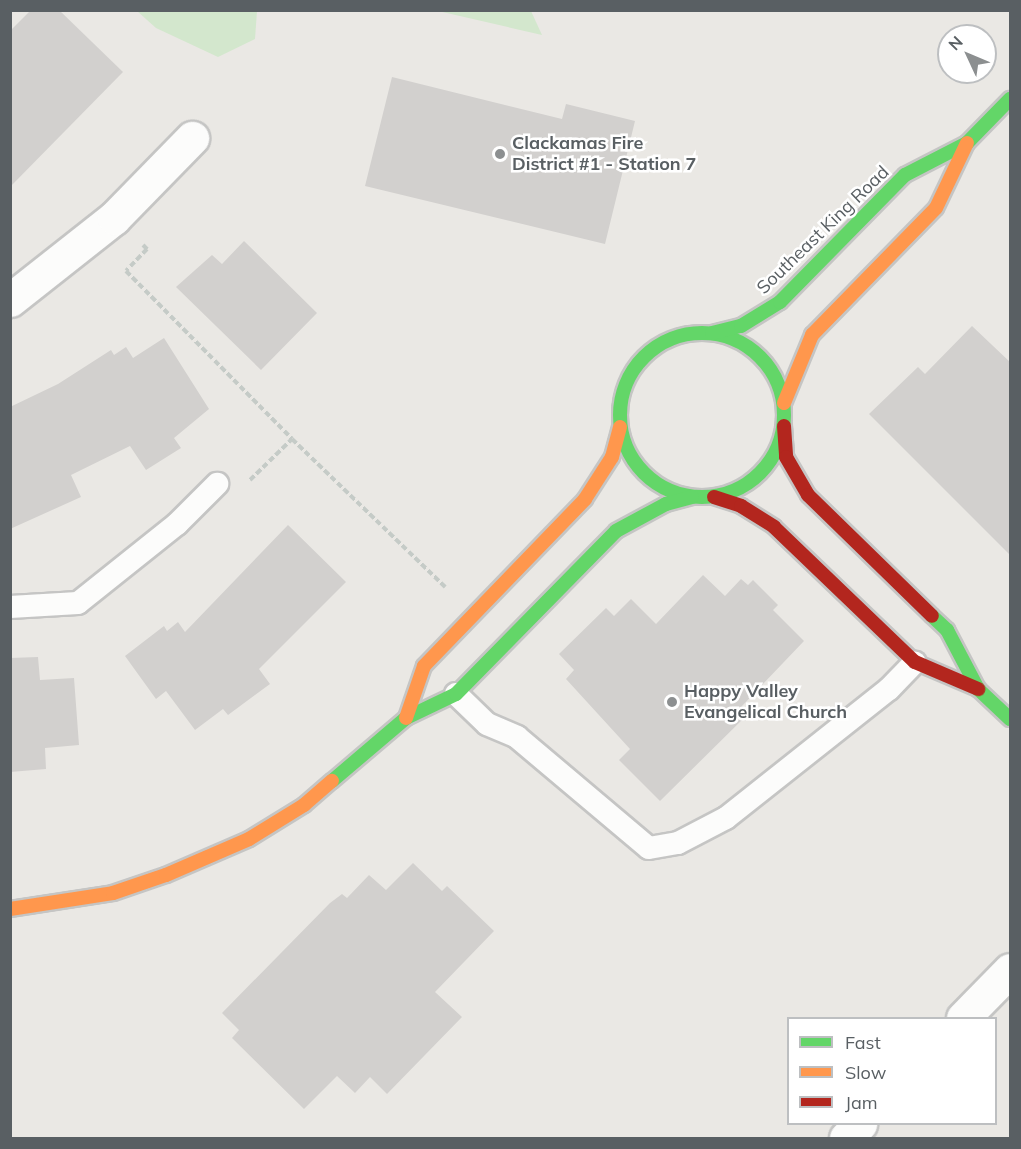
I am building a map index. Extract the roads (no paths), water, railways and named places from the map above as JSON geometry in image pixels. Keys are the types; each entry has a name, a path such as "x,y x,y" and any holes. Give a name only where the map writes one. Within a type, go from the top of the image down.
{"main road":[{"name":"Southeast King Road","path":"712,333 741,326 780,302 904,176 968,143 1011,99"},
{"path":"968,143 936,208 812,335 784,403 784,424 786,457 808,495 947,630 978,689"},
{"path":"406,718 424,666 585,499 612,457 620,427 626,385 651,350 690,333 712,333 733,338 767,363 784,403"},
{"path":"714,497 753,480 779,446 784,424"},
{"path":"620,427 637,466 662,486 692,497"},
{"path":"10,909 113,893 166,875 249,838 313,798 406,718 456,694 616,531 666,504 692,497 714,497 741,506 774,527 915,662 978,689 1011,719"}],"street":[{"path":"10,300 114,218 192,138"},
{"path":"964,1017 1011,970"},
{"path":"846,1138 859,1125"}],"lane":[{"path":"10,608 78,603 177,524 217,484"},
{"path":"456,694 487,724 517,737 649,848 678,843 726,818 889,689 915,662"}],"place":[{"name":"Clackamas Fire District #1 - Station 7","path":"500,154"},
{"name":"Happy Valley Evangelical Church","path":"672,702"}]}
